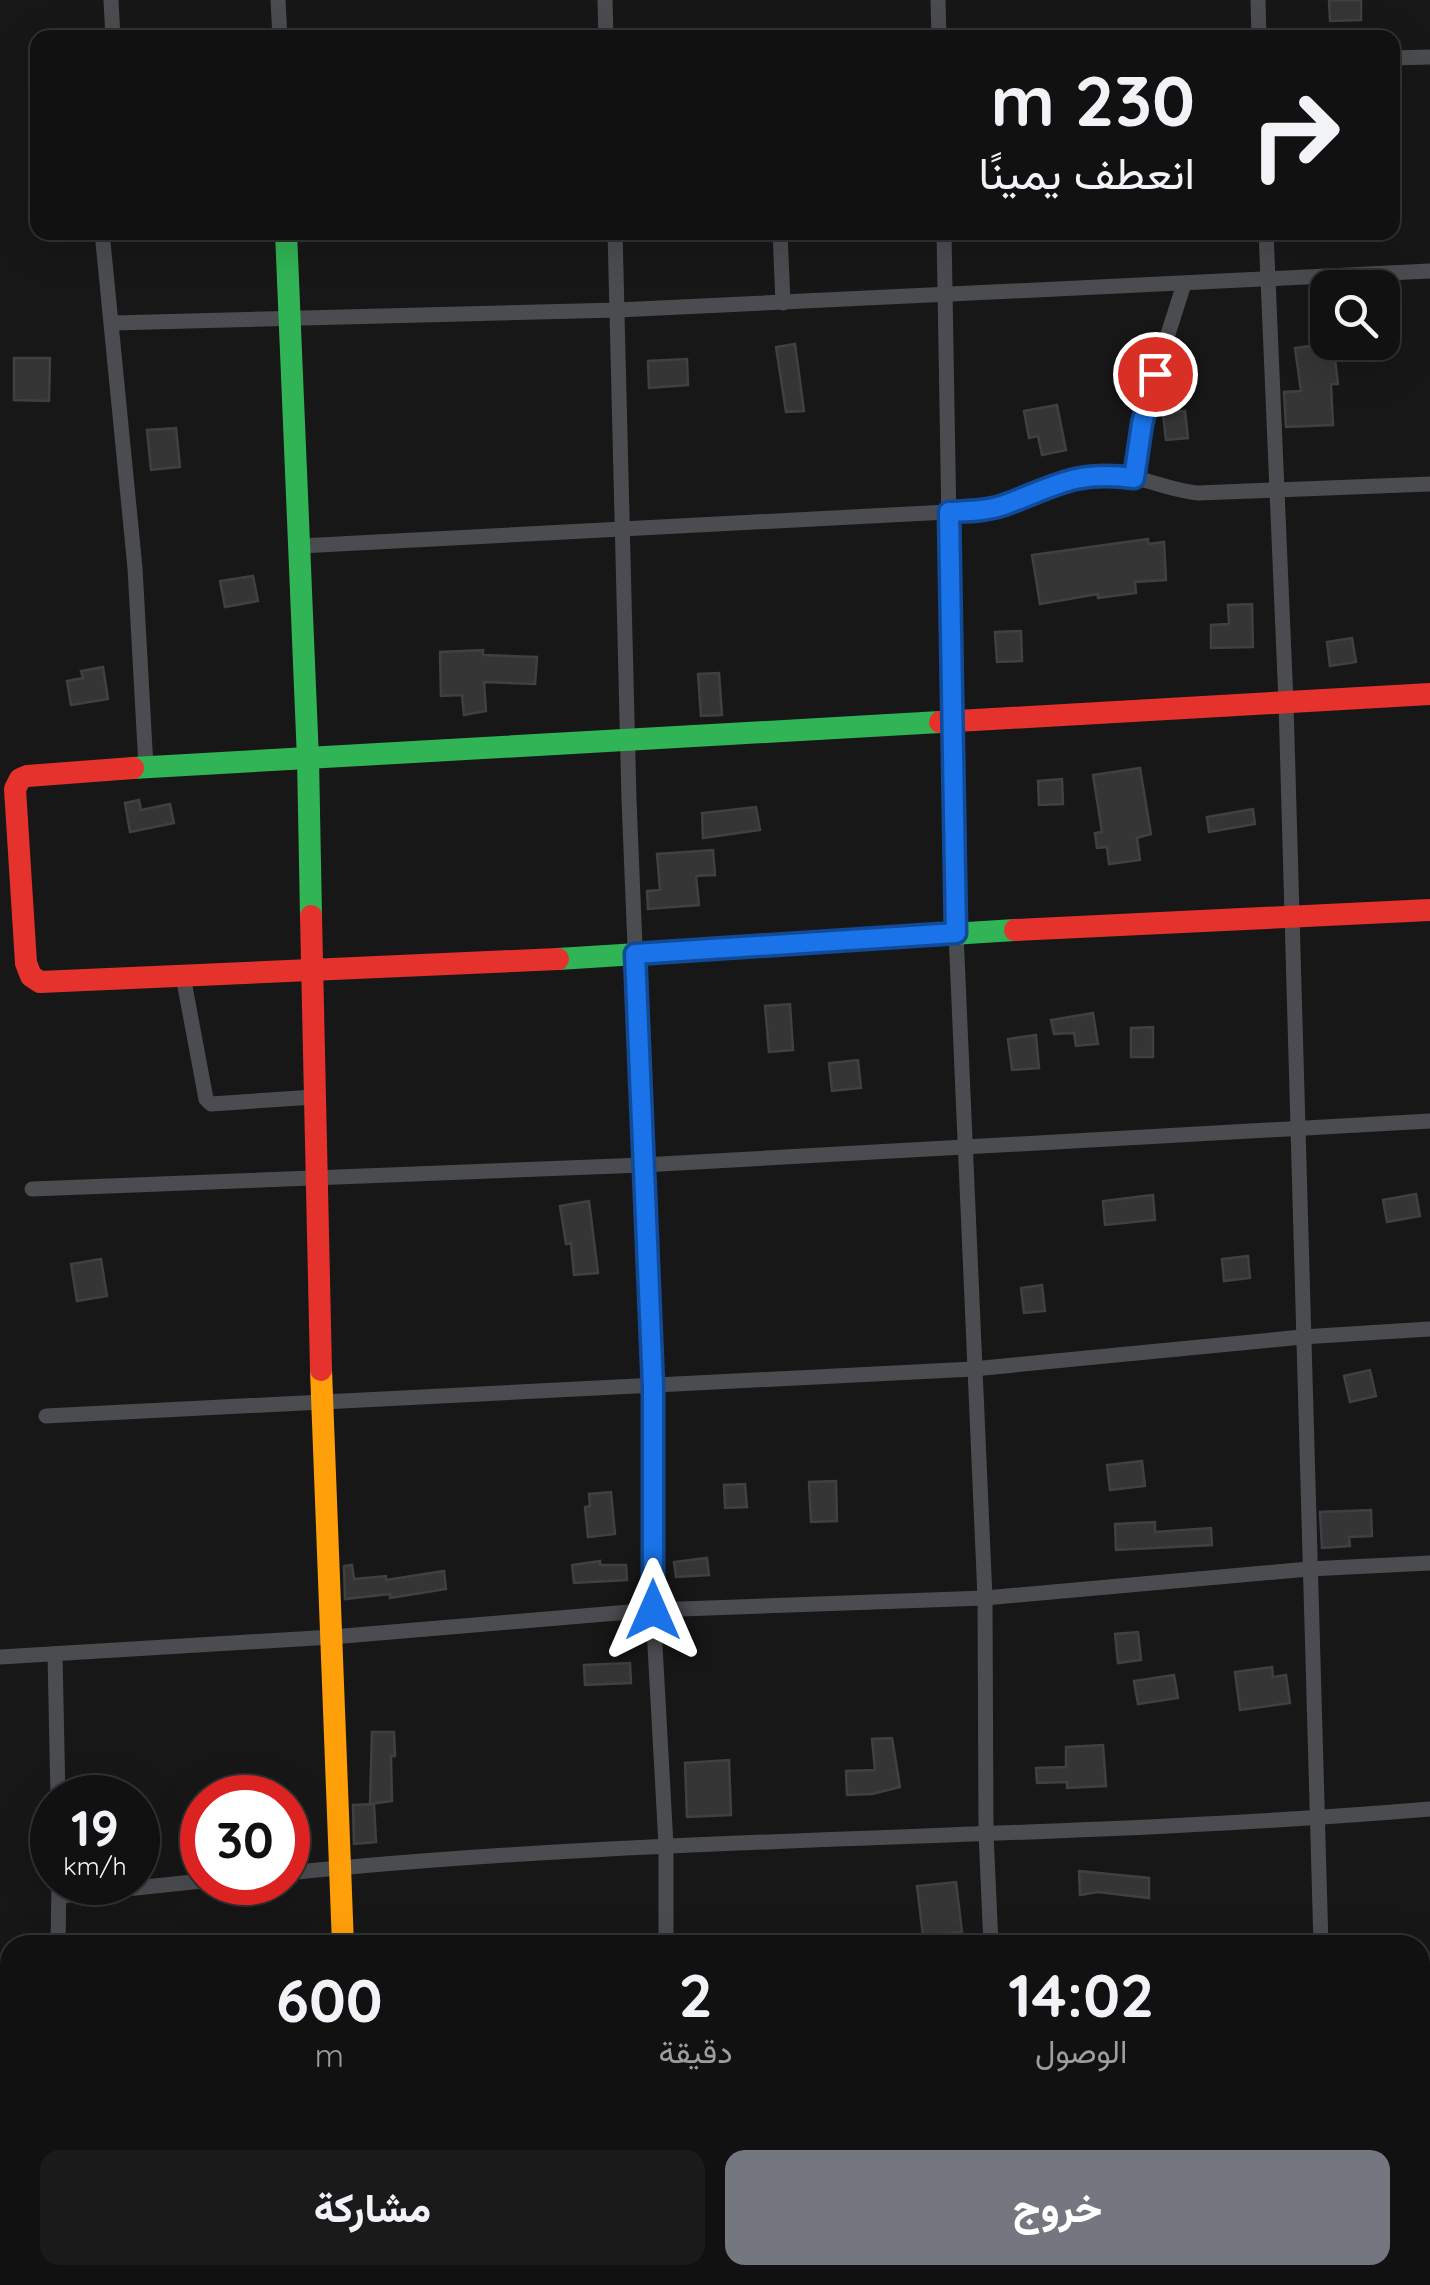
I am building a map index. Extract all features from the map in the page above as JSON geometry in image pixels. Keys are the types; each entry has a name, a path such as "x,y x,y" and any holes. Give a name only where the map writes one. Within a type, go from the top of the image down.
{"street":[{"path":"112,0 112,30"},
{"path":"278,0 280,30"},
{"path":"605,0 606,30"},
{"path":"938,0 939,30"},
{"path":"1258,0 1259,30"},
{"path":"1400,58 1430,57"},
{"path":"103,240 138,618 146,766"},
{"path":"286,240 308,759 322,1404 342,1935"},
{"path":"615,240 635,954 653,1387 653,1610 666,1845 666,1935"},
{"path":"780,240 783,302"},
{"path":"944,240 956,933 985,1598 991,1935"},
{"path":"1266,240 1300,1129 1302,1337 1321,1935"},
{"path":"113,323 618,310 1430,270"},
{"path":"1134,478 1147,400 1184,284"},
{"path":"300,546 949,512 1003,506 1058,482 1107,474 1174,491 1430,484"},
{"path":"1430,694 146,766 20,779 15,790 26,963 31,976 40,982 1430,910"},
{"path":"183,976 206,1099 212,1104 314,1097"},
{"path":"32,1189 643,1165 1430,1121"},
{"path":"46,1416 973,1368 1430,1329"},
{"path":"0,1657 332,1637 653,1610 985,1598 1309,1569 1430,1563"},
{"path":"55,1654 58,1775"},
{"path":"310,1871 666,1845 1317,1819 1430,1810"},
{"path":"58,1935 59,1905"}],"building":[{"path":"1329,0 1361,0 1361,20 1330,21"},
{"path":"795,344 804,411 786,412 776,347"},
{"path":"1310,346 1310,360 1335,360 1338,384 1331,384 1333,425 1286,427 1284,392 1301,391 1295,348"},
{"path":"14,358 50,358 49,401 14,400"},
{"path":"687,359 688,385 649,388 648,361"},
{"path":"1057,405 1066,450 1042,455 1038,436 1029,438 1024,411"},
{"path":"1185,411 1188,438 1166,440 1163,414"},
{"path":"176,428 180,467 151,470 147,430"},
{"path":"1148,539 1148,544 1164,542 1166,580 1135,582 1136,593 1098,598 1098,594 1040,604 1032,555"},
{"path":"253,576 258,601 225,607 220,581"},
{"path":"1252,604 1253,647 1211,648 1211,625 1229,624 1228,605"},
{"path":"1021,631 1022,661 997,662 995,632"},
{"path":"1352,638 1356,662 1330,666 1327,642"},
{"path":"483,650 483,655 537,657 535,684 484,682 486,711 464,715 462,695 441,696 440,652"},
{"path":"103,667 108,699 71,705 67,681 83,678 81,671"},
{"path":"719,673 722,715 701,716 698,674"},
{"path":"1140,768 1151,834 1137,838 1140,860 1109,864 1107,847 1097,848 1095,833 1102,832 1093,775"},
{"path":"1062,779 1063,804 1039,805 1038,781"},
{"path":"139,800 141,810 170,804 174,823 130,832 125,803"},
{"path":"756,807 760,830 703,838 702,813"},
{"path":"1253,809 1255,824 1209,832 1207,817"},
{"path":"713,850 715,875 696,876 699,905 648,909 647,891 660,890 657,854"},
{"path":"790,1004 793,1050 769,1052 765,1006"},
{"path":"1093,1013 1098,1044 1076,1046 1074,1033 1054,1034 1051,1020"},
{"path":"1153,1027 1153,1057 1131,1057 1131,1028"},
{"path":"1036,1035 1039,1068 1012,1070 1008,1039"},
{"path":"858,1060 861,1088 832,1091 829,1063"},
{"path":"1416,1194 1420,1216 1387,1222 1383,1200"},
{"path":"1153,1195 1155,1220 1105,1225 1103,1201"},
{"path":"589,1201 598,1273 574,1275 571,1243 566,1244 560,1206"},
{"path":"1248,1256 1250,1278 1224,1281 1222,1259"},
{"path":"101,1259 107,1296 77,1301 71,1264"},
{"path":"1042,1285 1045,1311 1024,1313 1021,1288"},
{"path":"1370,1370 1376,1396 1350,1402 1344,1376"},
{"path":"1142,1461 1145,1486 1110,1490 1107,1465"},
{"path":"836,1481 837,1521 811,1522 809,1482"},
{"path":"745,1484 747,1507 725,1508 724,1485"},
{"path":"611,1492 615,1534 588,1537 585,1507 590,1506 589,1494"},
{"path":"1371,1510 1372,1536 1349,1537 1350,1546 1322,1548 1320,1512"},
{"path":"1155,1522 1155,1532 1211,1528 1212,1545 1116,1550 1115,1524"},
{"path":"707,1558 709,1575 676,1577 674,1562"},
{"path":"600,1561 600,1565 626,1565 627,1580 574,1583 572,1565"},
{"path":"352,1565 354,1579 386,1576 386,1580 444,1571 446,1589 390,1598 390,1594 345,1599 344,1566"},
{"path":"1138,1632 1141,1660 1118,1663 1115,1634"},
{"path":"630,1663 631,1683 585,1685 584,1665"},
{"path":"1272,1667 1273,1677 1286,1675 1290,1703 1240,1710 1235,1672"},
{"path":"1174,1675 1178,1698 1138,1704 1134,1681"},
{"path":"372,1732 394,1732 395,1756 391,1756 392,1801 370,1804"},
{"path":"892,1738 900,1787 847,1795 846,1771 875,1770 872,1739"},
{"path":"1103,1745 1106,1786 1067,1788 1067,1782 1037,1783 1036,1768 1066,1767 1066,1747"},
{"path":"729,1760 731,1815 687,1817 685,1763"},
{"path":"374,1804 376,1842 354,1844 353,1805"},
{"path":"1079,1871 1149,1878 1149,1898 1098,1892 1080,1895"},
{"path":"956,1882 962,1932 923,1935 917,1886"}],"traffic: fast":[{"path":"286,240 311,916"},
{"path":"133,768 940,722"},
{"path":"558,959 1015,930"}],"traffic: slow":[{"path":"321,1370 343,1935"}],"traffic: jam":[{"path":"940,722 1430,694"},
{"path":"133,768 27,776 20,779 15,789 26,963 31,976 40,982 558,959"},
{"path":"1015,930 1430,910"},
{"path":"311,916 321,1370"}],"route":[{"path":"653,1610 653,1387 635,954 956,933 949,512 1003,506 1058,482 1083,476 1134,478 1155,374"}]}
